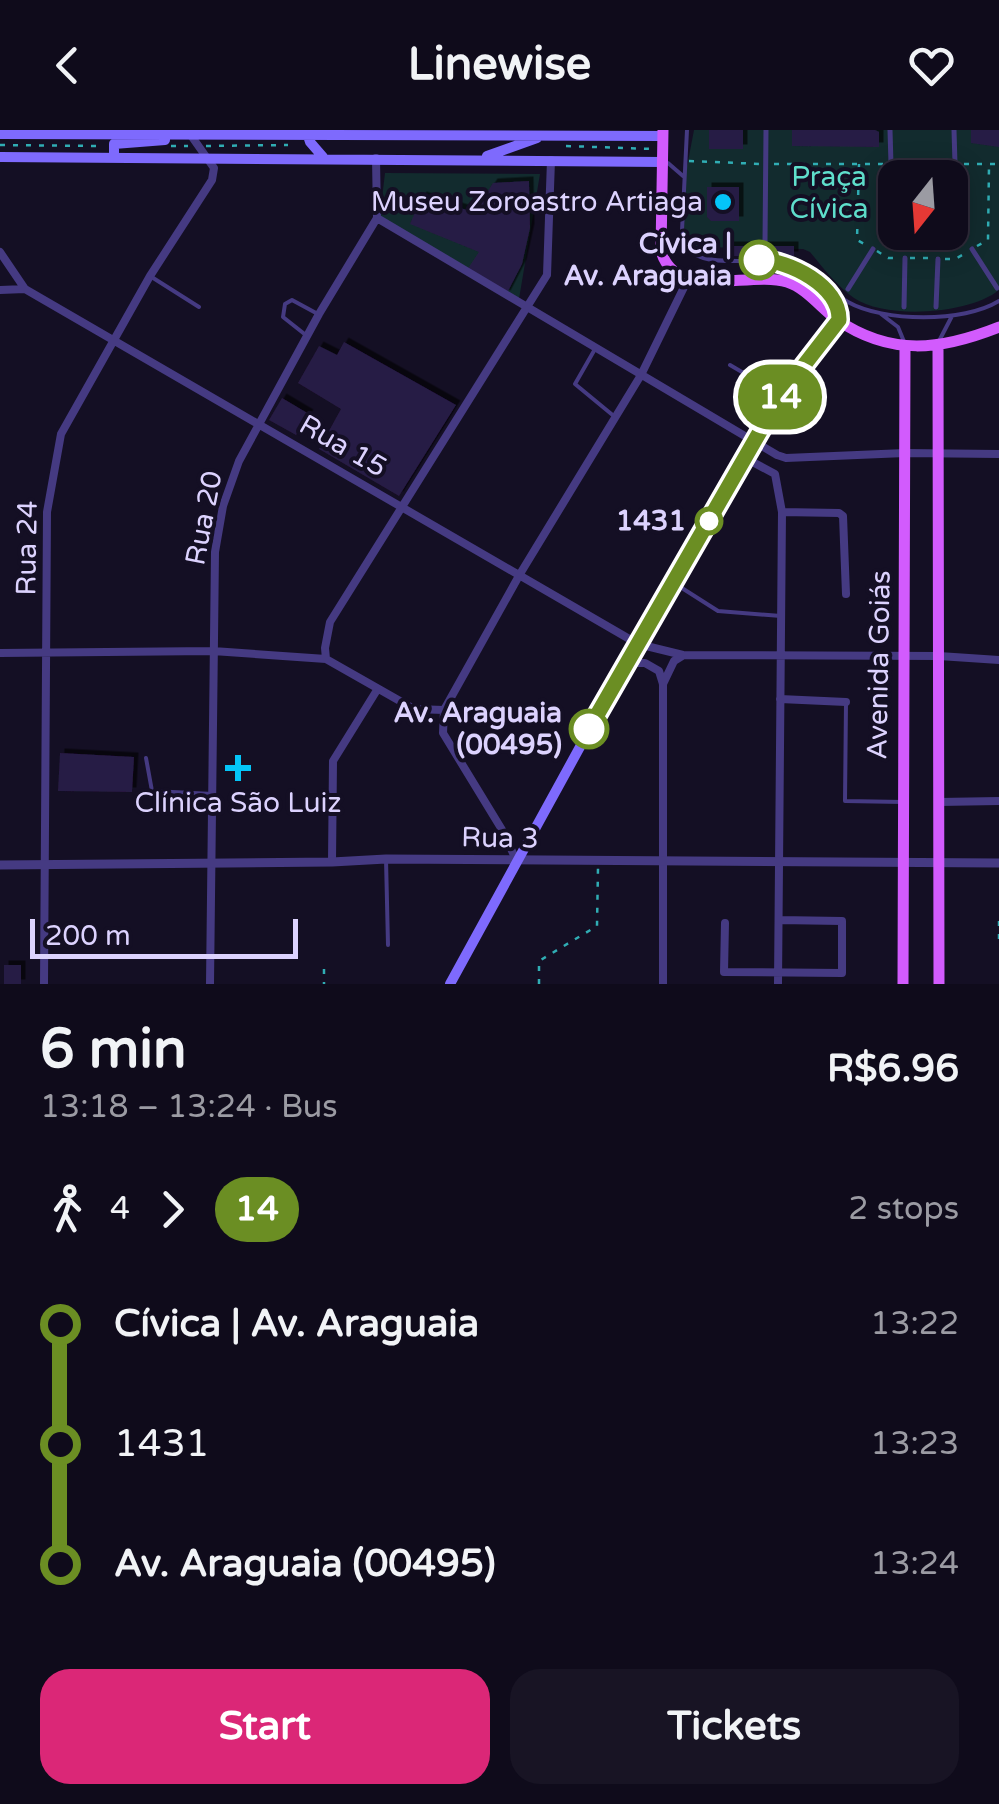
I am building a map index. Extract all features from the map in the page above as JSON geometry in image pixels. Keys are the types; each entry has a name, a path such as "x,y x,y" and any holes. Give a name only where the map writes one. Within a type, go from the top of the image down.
{"main road":[{"path":"0,134 97,132 176,136"},
{"path":"306,132 323,157"},
{"path":"471,159 493,155 544,132"},
{"path":"114,157 114,144 160,142 190,133 665,132 661,251 666,265 688,279 787,282 839,320 905,346 938,347 999,327"},
{"path":"0,157 663,162"},
{"path":"450,984 626,663 754,441 781,395 839,320"},
{"name":"Avenida Goiás","path":"903,984 906,656 912,642 912,562 906,549 905,346"},
{"path":"938,347 939,984"}],"street":[{"path":"765,242 766,130"},
{"path":"890,130 890,160"},
{"path":"954,130 955,160"},
{"path":"190,133 208,157"},
{"name":"Rua 24","path":"44,984 47,512 53,464 61,434 114,339 212,180 214,168 208,157"},
{"path":"376,158 377,218 786,458 999,454"},
{"path":"326,659 330,622 547,275 551,160"},
{"name":"Rua 20","path":"210,984 214,552 223,506 238,461 377,218"},
{"path":"848,289 872,249"},
{"path":"972,249 997,288"},
{"name":"Rua 15","path":"0,252 25,289 638,644 683,655 940,656 999,660"},
{"path":"904,306 906,258"},
{"path":"936,307 938,258"},
{"path":"516,860 504,833 443,733 444,710 520,574 641,376 688,279"},
{"path":"0,290 25,289"},
{"path":"745,458 775,474"},
{"path":"778,984 782,512 775,474 786,458"},
{"path":"782,512 844,516 846,594"},
{"path":"0,653 213,651 326,659 414,709 444,710"},
{"path":"663,684 674,661 683,655"},
{"path":"626,663 645,662 659,671 663,684 663,984"},
{"path":"332,862 333,761 377,690"},
{"path":"780,699 846,702"},
{"path":"940,802 999,801"},
{"name":"Rua 3","path":"0,865 386,859 999,864"},
{"path":"724,923 724,972 842,973 842,920 779,920"}],"lane":[{"path":"687,130 682,244 689,253 716,260 779,261 799,268 844,300 895,323 905,346"},
{"path":"663,162 684,177"},
{"path":"799,268 834,301 839,320"},
{"path":"150,276 199,308"},
{"path":"307,336 282,317 285,304 292,300 319,314"},
{"path":"877,312 952,316 984,309 999,301"},
{"path":"938,347 940,334 952,316"},
{"path":"594,348 575,384 615,417"},
{"path":"730,366 781,395"},
{"path":"673,583 718,611 781,616"},
{"path":"846,702 845,801 903,802"},
{"path":"146,758 148,787 152,790 213,794"},
{"path":"386,859 388,945"}],"path":[{"path":"859,164 857,240 888,258 955,259 988,240 989,164"},
{"path":"539,984 539,961 597,926 598,861"},
{"path":"999,921 999,946"},
{"path":"324,969 324,984"}],"green space":[{"name":"Praça Cívica","path":"694,130 999,130 999,290 969,304 928,311 868,305 854,298 803,249 698,247 684,232 685,177"},
{"path":"385,173 540,174 519,299 383,225 380,215"}],"building":[{"path":"709,130 743,130 743,149 709,149"},
{"path":"792,130 875,130 879,132 879,147 792,146"},
{"path":"971,130 999,130 999,147 971,143"},
{"path":"529,181 530,228 522,264 506,295 467,270 479,252 410,224 422,196 467,210 482,201 493,183"},
{"name":"Museu Zoroastro Artiaga","path":"707,187 739,187 739,221 711,221 707,217"},
{"name":"Cívica | Av. Araguaia","path":"725,246 794,246 794,256 725,256"},
{"path":"344,342 456,405 399,496 319,449 341,409 298,383 319,346 337,355"},
{"path":"282,398 309,414 296,435 269,420"},
{"path":"60,753 134,757 132,792 58,791"},
{"path":"4,965 21,965 21,984 4,984"}],"bus line":[{"name":"14","path":"589,729 781,395 839,320 834,301 799,268 759,260"}],"place":[{"name":"Museu Zoroastro Artiaga","path":"723,202"},
{"name":"Cívica | Av. Araguaia","path":"759,260"},
{"name":"1431","path":"709,521"},
{"name":"Av. Araguaia (00495)","path":"589,729"},
{"name":"Clínica São Luiz","path":"238,768"}]}
